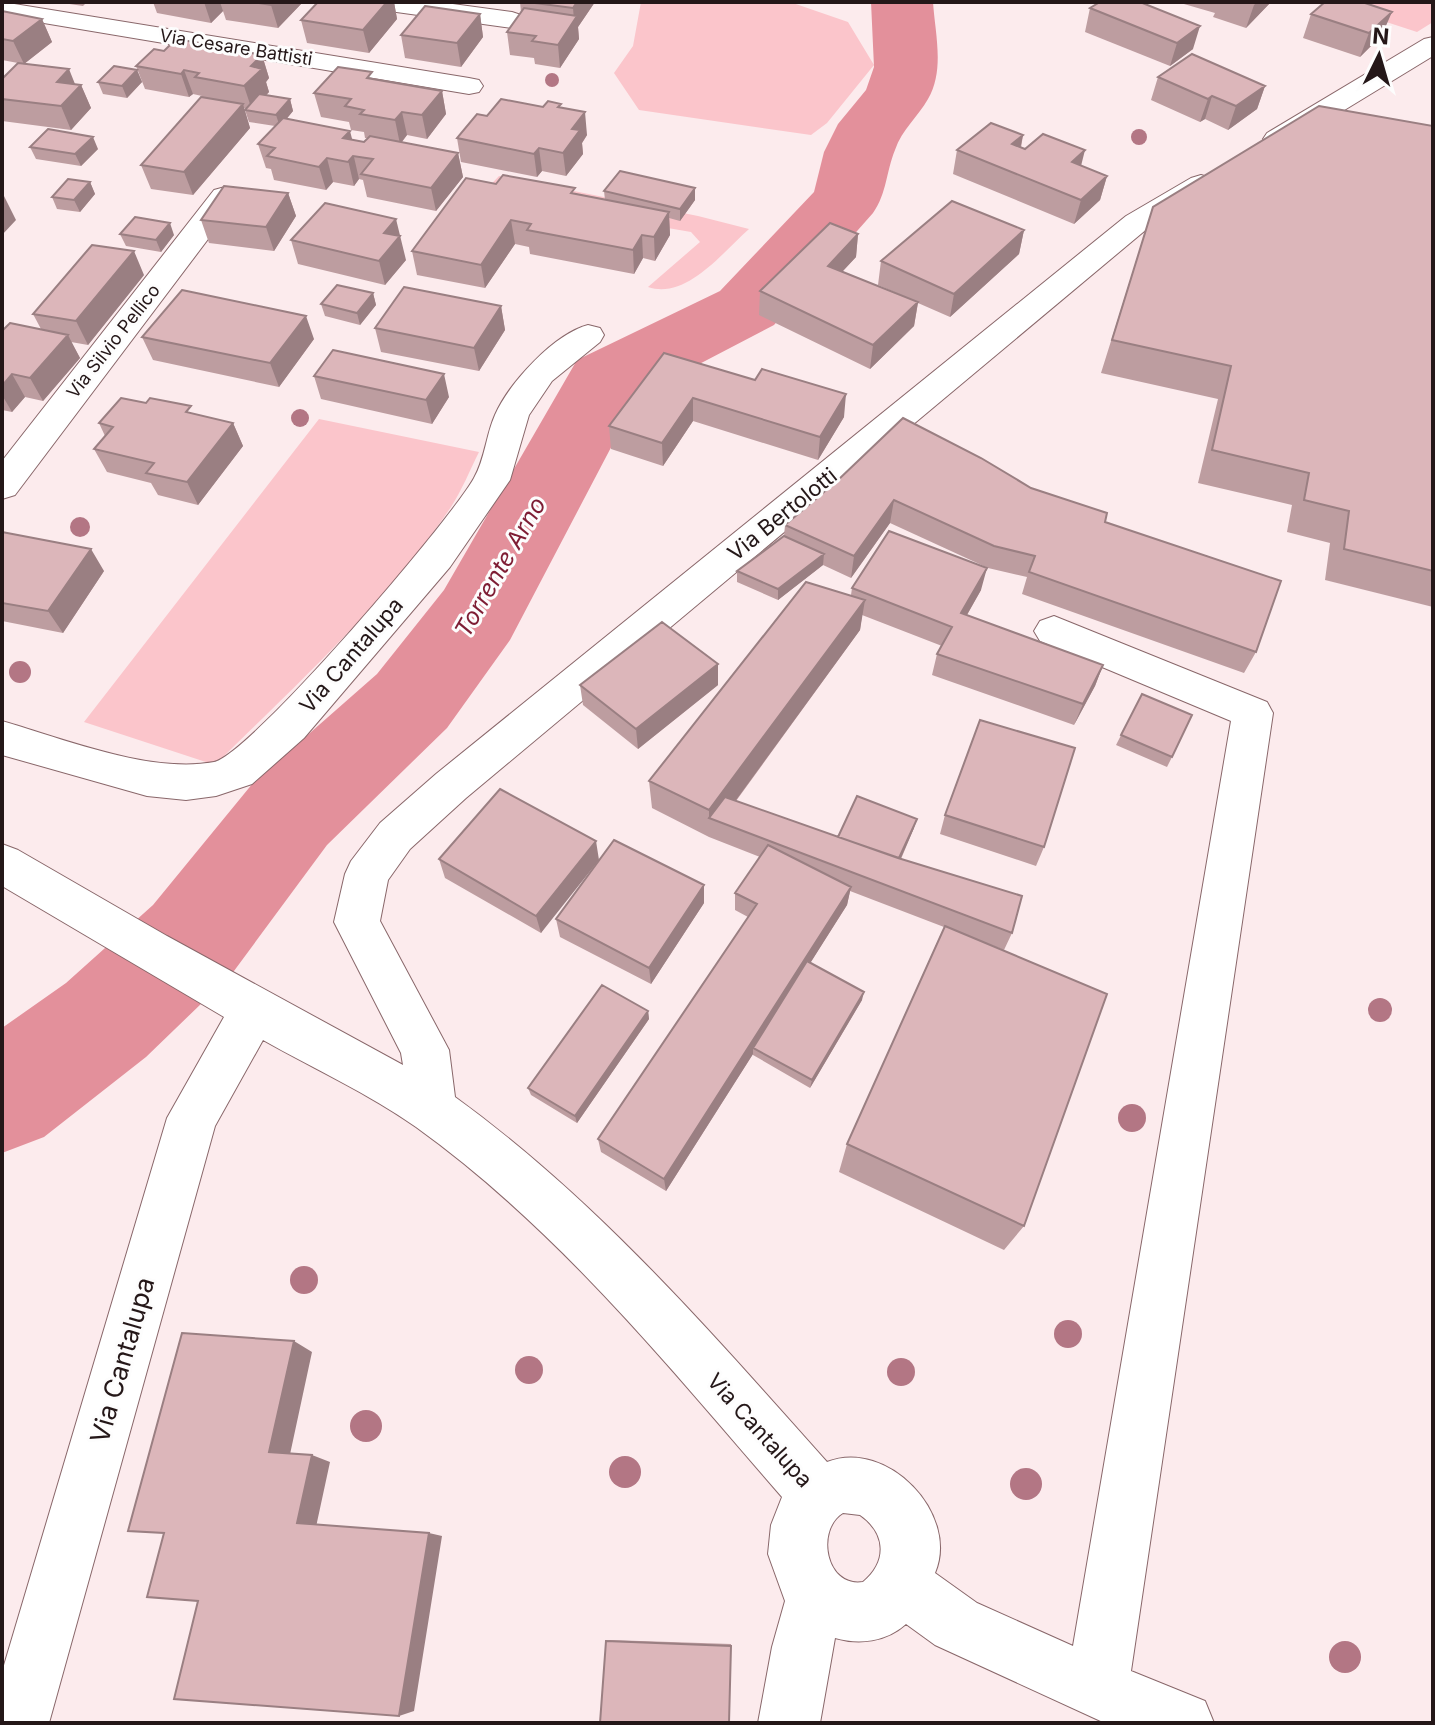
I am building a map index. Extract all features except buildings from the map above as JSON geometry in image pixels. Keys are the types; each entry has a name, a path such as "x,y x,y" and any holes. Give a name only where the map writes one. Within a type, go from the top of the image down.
{"street":[{"path":"382,2 512,20"},
{"name":"Via Cesare Battisti","path":"2,8 469,86"},
{"name":"Via Bertolotti","path":"432,1109 425,1050 357,922 367,874 395,836 451,786 1137,222 1433,45"},
{"name":"Via Silvio Pellico","path":"2,486 225,196"},
{"name":"Via Cantalupa","path":"2,738 147,779 186,783 216,779 237,772 289,726 437,557 492,480 512,414 540,373 588,335"},
{"path":"1054,631 1253,713 1097,1689"},
{"name":"Via Cantalupa","path":"2,863 97,922 432,1109 507,1166 577,1231 818,1495"},
{"name":"Via Cantalupa","path":"18,1723 192,1118 236,999"},
{"name":"Via Cantalupa","path":"816,1597 800,1572 795,1543 802,1517 818,1495 842,1484 868,1487 891,1502 906,1527 911,1558 903,1586"},
{"path":"789,1723 802,1647 816,1597 837,1612 863,1615 886,1606 903,1586 956,1624 1097,1689 1183,1723"}],"shaded area":[{"path":"641,2 790,2 848,22 874,65 827,123 811,135 639,110 614,73 633,46"},
{"path":"1325,2 1433,2 1433,22 1417,32"},
{"path":"499,176 749,229 690,281 662,289 648,287 700,242 691,232 500,199 475,201"},
{"path":"319,419 479,452 451,507 398,576 309,673 215,765 84,722"}],"waterway":[{"name":"Torrente Arno","path":"2,1097 106,1020 192,940 290,814 412,701 477,615 606,379 747,308 848,198 859,152 872,124 897,96 906,67 902,2"}]}
